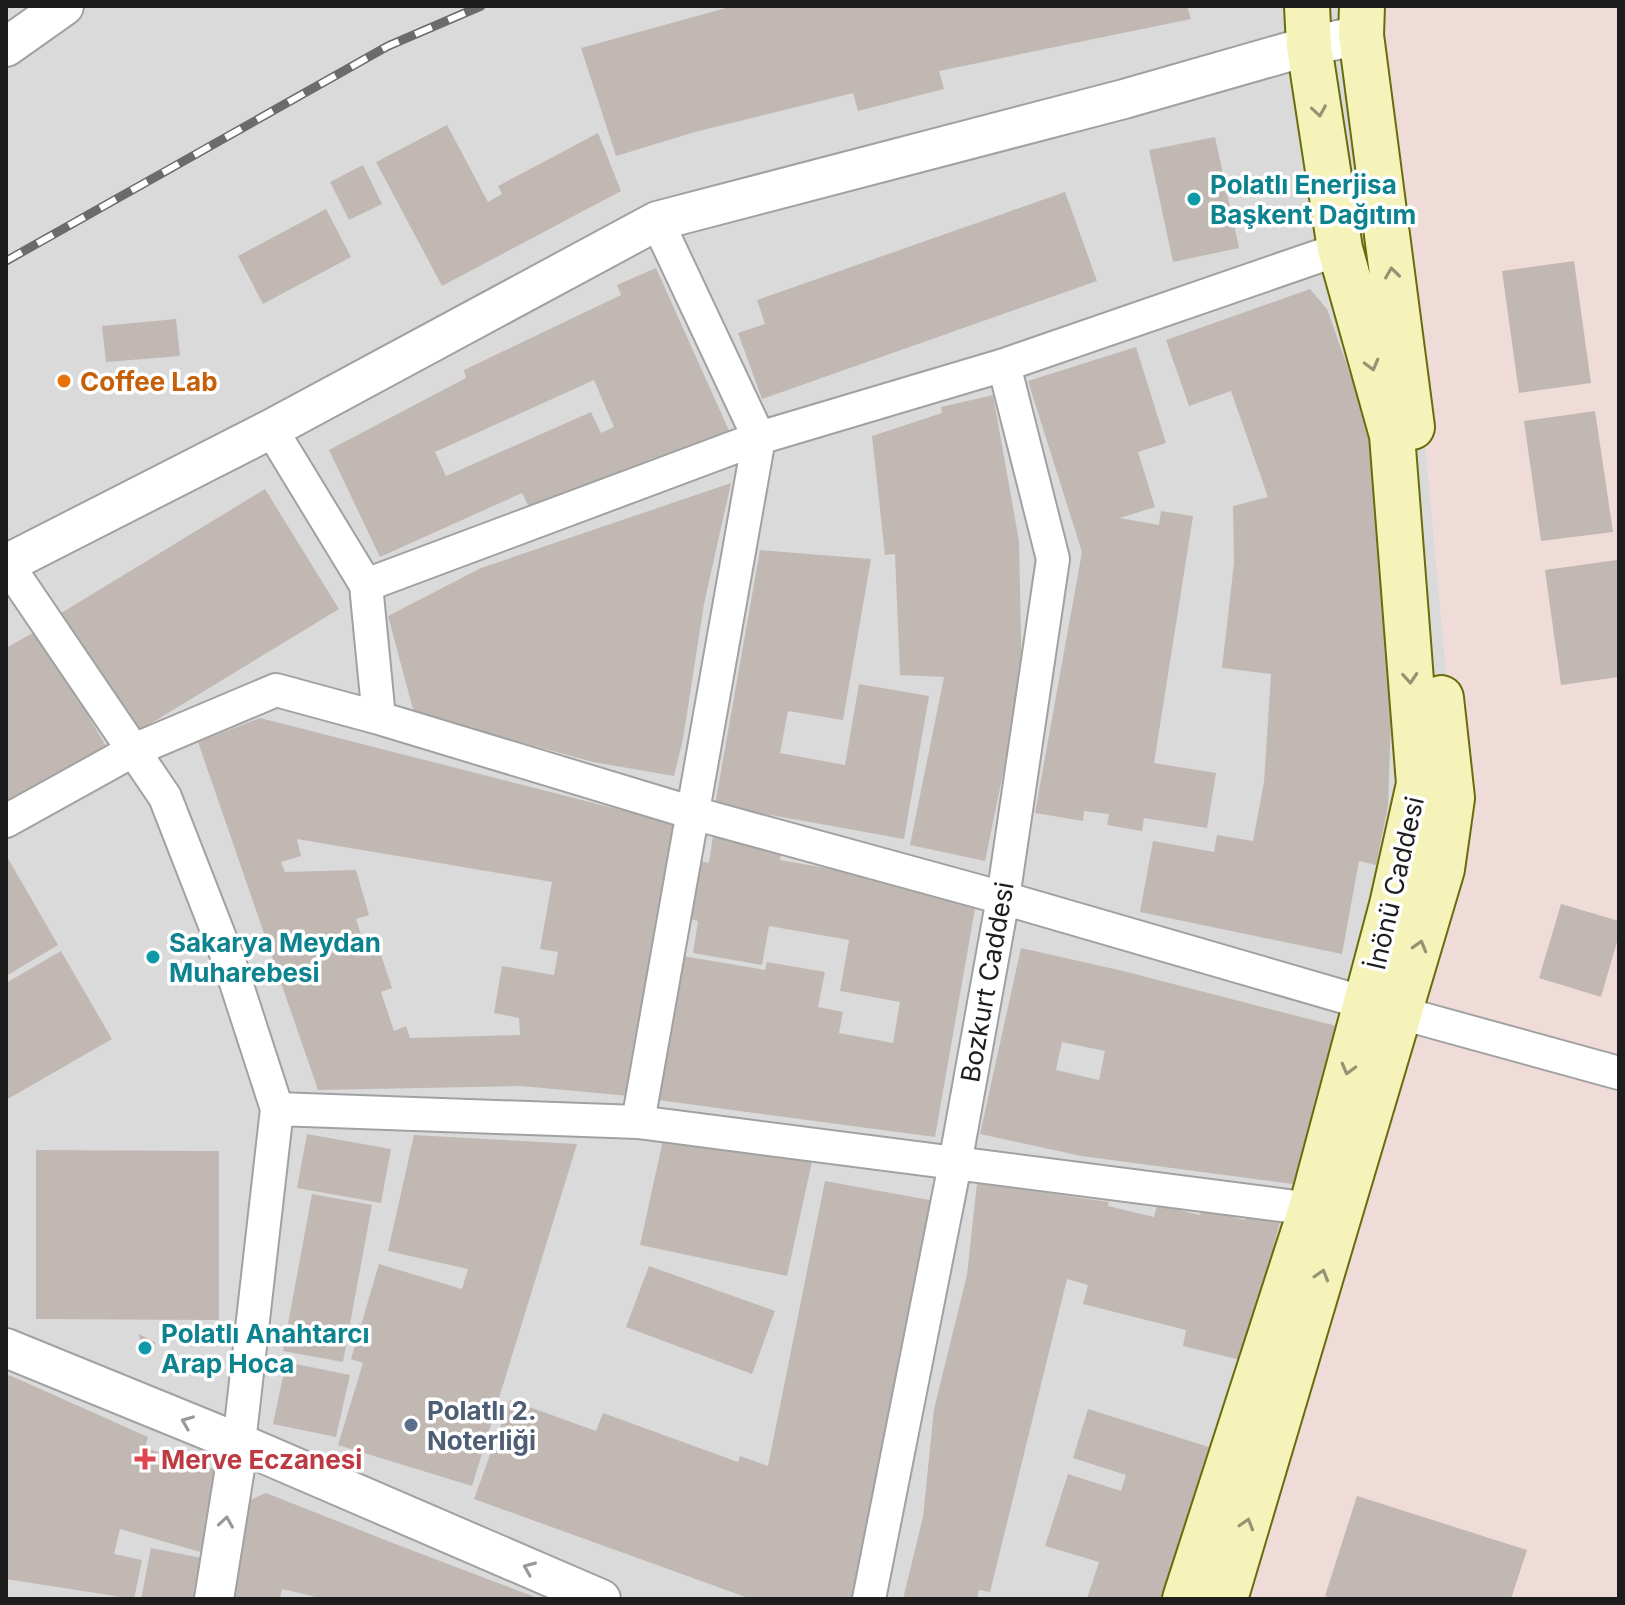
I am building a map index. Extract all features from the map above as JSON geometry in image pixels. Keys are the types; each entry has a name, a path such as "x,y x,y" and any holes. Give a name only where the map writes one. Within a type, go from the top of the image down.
{"main road":[{"name":"İnönü Caddesi","path":"1185,1599 1311,1209 1383,1008 1442,869 1452,798 1411,417 1361,21"},
{"name":"İnönü Caddesi","path":"1225,1599 1383,1008 1392,905 1419,784 1392,435 1340,249 1308,26"}],"street":[{"path":"6,47 64,6"},
{"path":"214,1599 239,1443 277,1109 229,961 165,797 6,564 271,429 657,221 1124,99 1308,26 1361,21"},
{"path":"638,1122 759,438 657,221"},
{"path":"366,585 759,438 1004,365 1340,249"},
{"name":"Bozkurt Caddesi","path":"869,1599 955,1164 1003,898 1053,559 1004,365"},
{"path":"271,429 366,585 379,718"},
{"path":"6,821 134,750 276,690 693,813 1619,1073"},
{"path":"277,1109 638,1122 1311,1209"},
{"path":"6,1348 239,1443 601,1599"}],"shaded area":[{"path":"6,6 1377,6 1407,246 1458,800 1236,1599 6,1599"},
{"path":"1377,6 1619,6 1619,1599 1236,1599 1458,800 1407,246"}],"building":[{"path":"733,6 1187,6 1191,19 939,71 944,89 858,111 853,93 695,132 616,156 581,48"},
{"path":"447,125 488,202 502,194 498,186 598,133 621,191 442,286 376,162"},
{"name":"Polatlı Enerjisa Başkent Dağıtım","path":"1215,137 1239,248 1173,262 1149,150"},
{"path":"363,165 382,204 349,220 330,182"},
{"path":"1065,192 1097,281 762,399 738,333 765,324 757,300"},
{"path":"326,209 351,257 263,304 238,256"},
{"path":"1574,261 1591,383 1519,393 1502,271"},
{"path":"656,268 731,435 657,468 653,458 532,513 522,493 380,557 329,450 466,378 464,370 621,295 617,285","holes":["594,380 614,427 601,433 591,412 446,476 435,452"]},
{"path":"1310,289 1327,309 1380,458 1392,690 1388,806 1376,865 1359,861 1342,954 1140,912 1153,841 1214,852 1217,835 1253,841 1264,782 1271,674 1222,668 1234,563 1233,506 1268,497 1231,391 1189,406 1166,340"},
{"path":"176,319 180,356 106,362 102,326"},
{"path":"1136,347 1166,443 1138,452 1155,507 1120,518 1159,525 1161,511 1193,516 1154,763 1216,773 1207,828 1144,818 1142,831 1107,825 1109,814 1084,811 1083,821 1035,813 1082,552 1028,381"},
{"path":"993,395 1019,541 1022,682 985,861 910,845 944,677 900,675 895,554 885,555 872,436 942,413 941,407"},
{"path":"1595,411 1613,532 1541,541 1524,421"},
{"path":"731,483 704,604 683,739 674,776 593,762 414,713 388,616 481,568"},
{"path":"265,489 339,609 132,735 58,615"},
{"path":"760,550 871,559 843,720 788,711 780,753 845,765 859,684 929,696 904,839 715,805"},
{"path":"1617,560 1619,677 1561,685 1545,570"},
{"path":"38,630 106,746 6,804 6,648"},
{"path":"260,718 633,813 679,821 629,1096 521,1086 318,1090 198,742","holes":["297,839 552,882 540,949 558,952 554,975 502,966 494,1013 519,1018 520,1035 410,1038 406,1026 394,1031 381,992 392,988 379,949 367,953 356,919 369,915 356,870 285,872 281,862 301,856"]},
{"path":"713,836 782,848 780,860 861,874 976,903 935,1137 658,1100 683,956 765,970 767,962 825,972 818,1007 843,1012 839,1033 893,1043 900,1002 840,991 849,940 769,926 762,965 693,953 698,921 690,919 701,861 709,863"},
{"path":"6,855 58,945 6,976"},
{"path":"1561,904 1619,921 1619,935 1601,997 1539,978"},
{"path":"1021,948 1340,1027 1301,1185 1081,1156 980,1134","holes":["1062,1042 1105,1051 1099,1080 1056,1070"]},
{"path":"61,951 112,1039 6,1100 6,983"},
{"path":"307,1134 391,1149 381,1203 297,1188"},
{"path":"414,1135 577,1144 472,1486 338,1445 363,1363 351,1359 379,1264 462,1289 468,1269 388,1251"},
{"path":"663,1140 813,1157 787,1276 640,1245"},
{"path":"36,1150 219,1151 219,1320 36,1319"},
{"path":"825,1181 935,1201 858,1599 751,1599 474,1499 510,1400 596,1431 603,1413 738,1462 740,1456 768,1466"},
{"path":"977,1183 1109,1202 1108,1206 1154,1217 1157,1205 1200,1215 1202,1209 1245,1220 1247,1213 1280,1221 1245,1361 1183,1346 1186,1330 1083,1304 1088,1285 1067,1279 990,1592 979,1590 977,1599 903,1599 923,1517 934,1409 967,1275"},
{"path":"312,1194 372,1205 343,1362 283,1351"},
{"path":"649,1266 775,1311 752,1374 626,1327"},
{"name":"Polatlı Anahtarcı Arap Hoca","path":"139,1334 156,1343 142,1353"},
{"path":"286,1362 350,1375 336,1437 273,1424"},
{"path":"9,1375 148,1437 145,1448 217,1470 204,1553 120,1529 114,1554 142,1560 134,1599 6,1579 6,1378"},
{"path":"1088,1409 1209,1447 1161,1599 1087,1599 1099,1562 1045,1546 1068,1474 1121,1491 1126,1475 1073,1458"},
{"path":"266,1493 540,1599 324,1599 282,1589 280,1599 230,1599 250,1500"},
{"path":"1357,1496 1527,1550 1511,1599 1334,1599 1325,1596"},
{"path":"151,1548 202,1558 194,1599 141,1599"}],"railway":[{"path":"6,261 388,46 481,6"}],"place":[{"name":"Polatlı Enerjisa Başkent Dağıtım","path":"1194,199"},
{"name":"Coffee Lab","path":"64,381"},
{"name":"Sakarya Meydan Muharebesi","path":"153,957"},
{"name":"Polatlı Anahtarcı Arap Hoca","path":"145,1348"},
{"name":"Polatlı 2. Noterliği","path":"411,1425"},
{"name":"Merve Eczanesi","path":"145,1459"}]}
